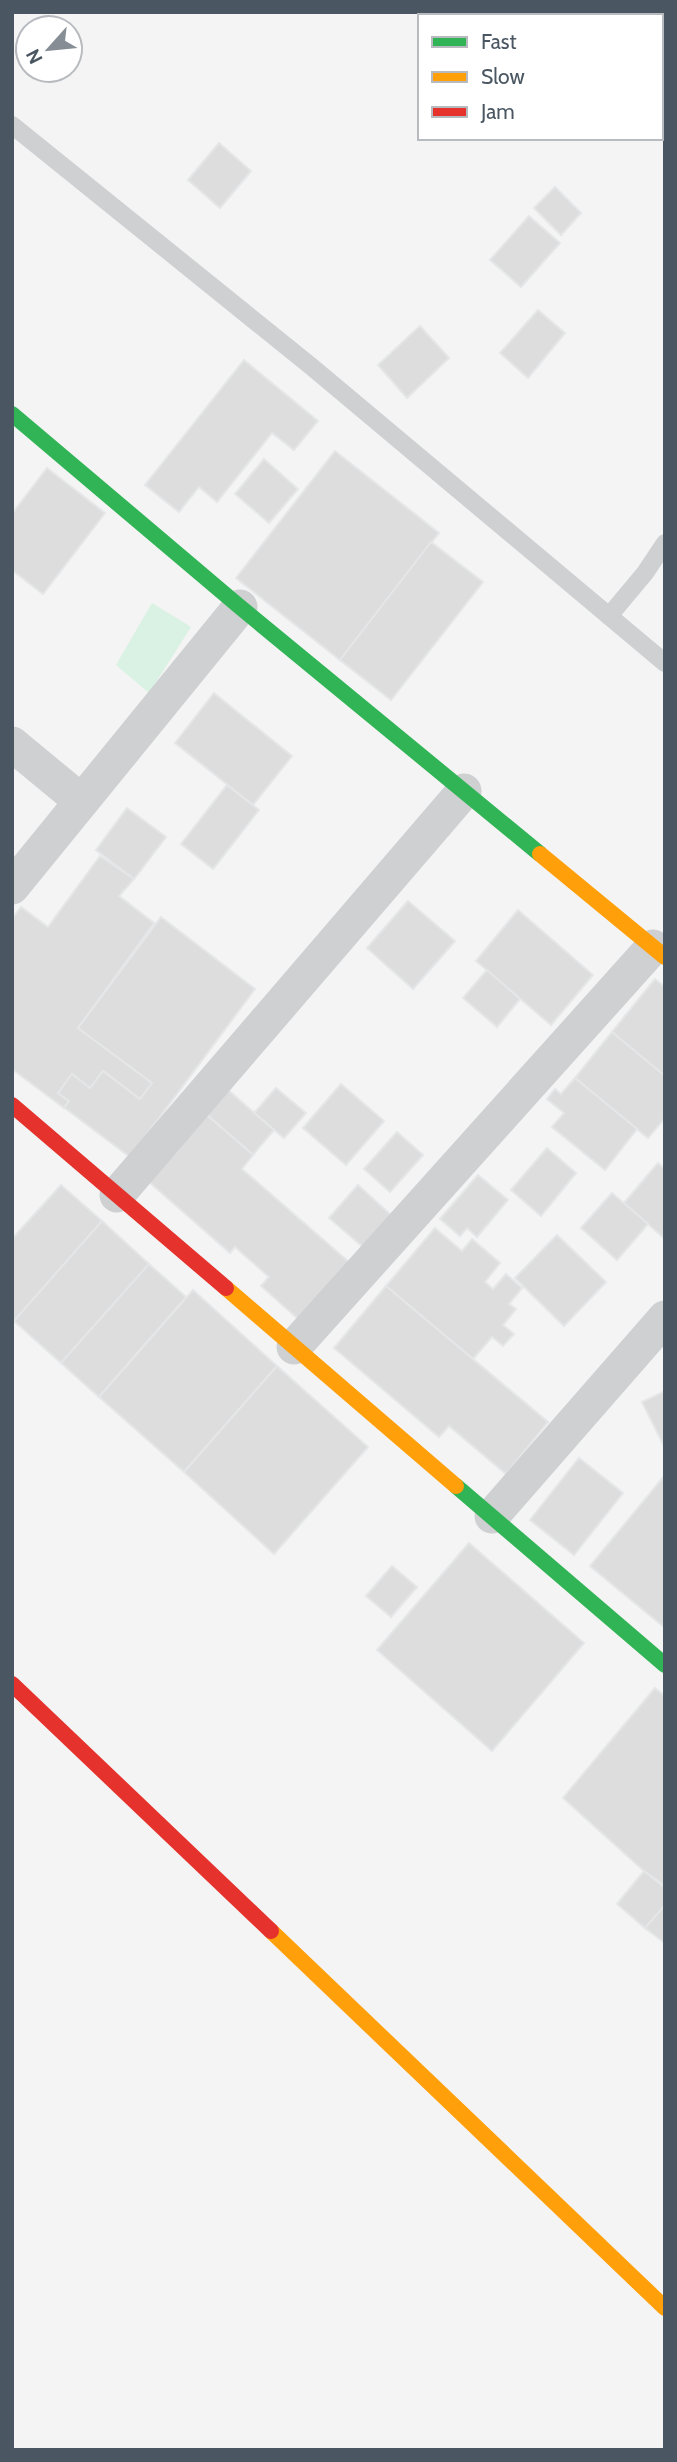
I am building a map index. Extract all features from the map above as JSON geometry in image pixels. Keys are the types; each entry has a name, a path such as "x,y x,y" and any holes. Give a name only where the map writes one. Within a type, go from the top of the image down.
{"street":[{"path":"12,414 240,607 659,952 295,1347"},
{"path":"12,887 240,607"},
{"path":"12,744 81,802"},
{"path":"117,1195 464,791"},
{"path":"12,1105 665,1665"},
{"path":"492,1516 665,1318"},
{"path":"12,1684 665,2308"}],"lane":[{"path":"12,125 312,367 665,663"},
{"path":"609,616 645,573 665,543"}],"green space":[{"path":"152,603 191,627 149,693 116,665"}],"building":[{"path":"219,143 251,171 220,208 188,180"},
{"path":"555,187 581,213 561,235 534,208"},
{"path":"529,216 560,243 521,287 490,260"},
{"path":"538,310 565,333 528,378 500,353"},
{"path":"420,326 449,358 407,398 378,365"},
{"path":"244,360 318,421 294,450 272,433 217,502 199,487 179,512 145,485"},
{"path":"335,451 439,533 340,660 236,578"},
{"path":"264,459 298,489 269,523 235,494"},
{"path":"47,468 105,513 43,594 12,570 12,514"},
{"path":"431,542 483,582 391,700 340,660"},
{"path":"214,693 292,756 253,805 175,743"},
{"path":"227,785 259,810 213,869 181,844"},
{"path":"127,808 166,837 134,879 96,850"},
{"path":"100,856 134,879 119,896 154,923 78,1028 152,1083 140,1099 103,1071 90,1088 72,1074 58,1093 69,1101 64,1108 12,1069 12,919 21,907 48,927"},
{"path":"408,901 455,941 413,989 367,948"},
{"path":"518,910 593,975 551,1025 476,961"},
{"path":"161,917 255,989 130,1157 64,1108 69,1101 58,1093 72,1074 90,1088 103,1071 140,1099 152,1083 78,1028"},
{"path":"487,970 520,999 497,1027 463,998"},
{"path":"655,979 665,987 665,1076 612,1032"},
{"path":"612,1032 665,1076 665,1118 648,1138 575,1078"},
{"path":"575,1078 637,1129 605,1170 552,1127 564,1113 547,1099 555,1089 561,1094"},
{"path":"341,1084 384,1121 346,1165 303,1128"},
{"path":"276,1088 306,1113 284,1138 254,1113"},
{"path":"228,1090 274,1130 253,1155 207,1115"},
{"path":"207,1115 253,1155 242,1169 357,1269 298,1319 261,1286 269,1277 235,1247 230,1253 149,1182"},
{"path":"397,1132 423,1155 390,1192 364,1169"},
{"path":"547,1148 576,1173 541,1216 511,1190"},
{"path":"658,1163 665,1169 665,1239 624,1203"},
{"path":"478,1175 508,1200 477,1237 467,1228 460,1236 440,1219"},
{"path":"61,1185 102,1221 14,1321 12,1239"},
{"path":"358,1185 391,1215 363,1247 329,1218"},
{"path":"612,1193 648,1224 617,1260 581,1228"},
{"path":"102,1221 149,1264 61,1363 14,1321"},
{"path":"435,1228 462,1251 472,1239 500,1263 485,1282 493,1289 506,1274 522,1288 509,1304 516,1309 503,1325 514,1334 503,1346 492,1337 473,1359 386,1286"},
{"path":"557,1235 606,1282 564,1326 515,1278"},
{"path":"149,1264 186,1297 99,1397 61,1363"},
{"path":"386,1286 548,1422 506,1474 449,1426 439,1437 334,1348"},
{"path":"193,1290 277,1366 184,1472 99,1397"},
{"path":"277,1366 368,1447 274,1554 184,1472"},
{"path":"665,1391 665,1445 664,1446 642,1402"},
{"path":"579,1458 623,1493 574,1555 530,1520"},
{"path":"665,1475 665,1628 590,1566"},
{"path":"469,1543 584,1643 492,1751 377,1650"},
{"path":"392,1566 417,1587 391,1617 366,1596"},
{"path":"655,1688 665,1696 665,1886 644,1871 563,1798"},
{"path":"644,1871 665,1888 665,1905 645,1928 617,1904"},
{"path":"665,1905 665,1943 645,1928"}],"traffic: fast":[{"path":"12,414 240,607 540,854"},
{"path":"456,1486 665,1665"}],"traffic: slow":[{"path":"540,854 665,957"},
{"path":"226,1288 456,1486"},
{"path":"271,1931 665,2308"}],"traffic: jam":[{"path":"12,1105 226,1288"},
{"path":"12,1684 271,1931"}]}
